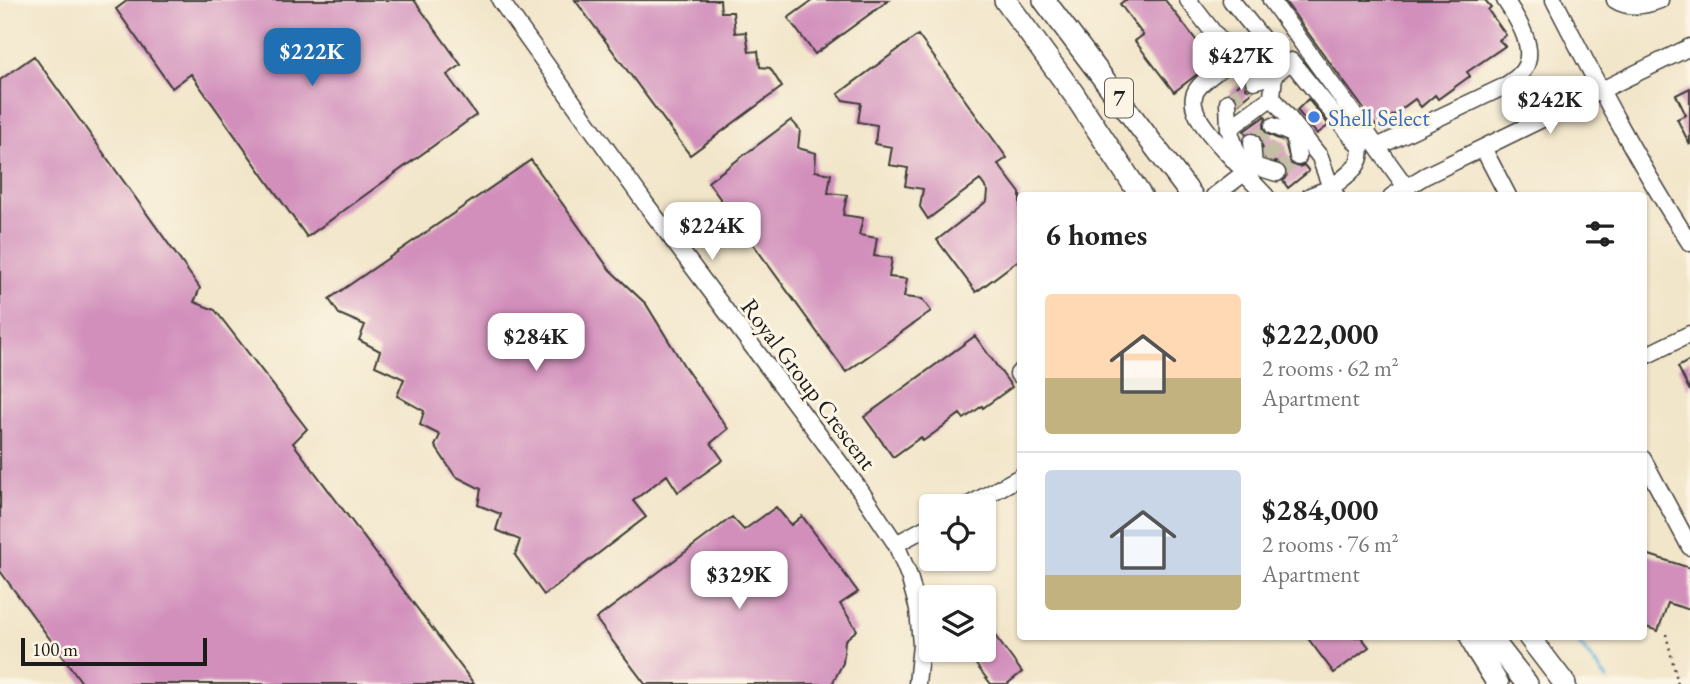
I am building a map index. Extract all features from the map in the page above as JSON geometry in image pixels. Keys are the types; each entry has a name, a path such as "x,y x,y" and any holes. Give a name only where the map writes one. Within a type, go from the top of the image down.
{"main road":[{"name":"7","path":"1005,0 1073,93 1139,192"},
{"name":"7","path":"1044,0 1189,192"},
{"path":"1472,640 1498,684"},
{"path":"1492,640 1527,684"},
{"path":"1531,640 1565,684"}],"street":[{"name":"Royal Group Crescent","path":"500,0 645,203 860,490 896,544 918,609 922,645 917,684"},
{"path":"1188,0 1234,59"},
{"path":"1231,0 1261,37"},
{"path":"1271,0 1377,147 1399,192 1690,47"},
{"path":"1377,147 1505,86 1523,72 1529,58 1526,38 1505,0"},
{"path":"1554,0 1602,92 1666,206 1690,243"},
{"path":"1615,0 1620,4 1637,6 1660,0"},
{"path":"1277,173 1254,166 1200,120 1193,106 1193,99 1200,86 1261,37 1274,27 1288,24"},
{"path":"1254,81 1274,75 1290,61 1360,147 1362,156 1359,164 1334,192 1321,157 1293,136 1273,126"},
{"path":"1274,75 1272,97 1293,136 1298,157"},
{"path":"1229,129 1272,97"},
{"path":"1228,102 1229,129 1254,166 1264,192"},
{"path":"1252,142 1254,166"},
{"path":"1483,148 1506,192"},
{"path":"1219,192 1254,166"},
{"path":"1647,355 1690,334"},
{"path":"1647,466 1690,547"},
{"path":"989,494 1017,479"},
{"path":"896,544 919,532"}],"path":[{"path":"1666,634 1678,684"}],"building":[{"path":"128,0 414,0 461,65 447,75 476,115 307,237 191,74 172,88 116,9"},
{"path":"575,0 720,0 721,12 733,12 735,33 746,32 749,52 758,51 760,67 770,68 782,87 690,155"},
{"path":"813,0 889,0 815,54 788,18"},
{"path":"1125,0 1165,0 1213,62 1174,92 1135,41 1143,35 1120,4"},
{"path":"1284,0 1485,0 1491,7 1488,10 1506,35 1499,40 1505,46 1467,72 1470,76 1438,99 1435,95 1421,107 1415,99 1377,127"},
{"path":"918,35 1007,158 998,164 1019,192 1017,192 1017,261 976,292 937,240 987,201 988,191 980,180 928,219 920,207 923,189 905,186 908,168 889,165 892,147 875,144 877,125 858,122 861,103 843,100 838,94"},
{"path":"34,56 200,288 194,302 215,310 307,429 293,443 474,684 83,684 0,571 0,80"},
{"path":"1244,80 1246,88 1253,91 1239,103 1236,96 1229,92"},
{"path":"1690,88 1690,145 1677,119 1686,115 1676,95"},
{"name":"Shell Select","path":"1308,99 1329,125 1317,134 1297,110"},
{"path":"1265,116 1265,133 1285,142 1291,164 1299,167 1304,165 1309,171 1288,188 1283,181 1287,175 1285,166 1265,158 1260,136 1256,132 1246,134 1244,131"},
{"path":"791,120 800,130 798,148 816,153 815,171 831,174 828,193 847,195 843,215 863,218 859,235 877,238 874,256 892,258 889,277 907,279 904,297 922,299 931,311 846,372 708,182"},
{"path":"531,160 610,270 646,304 686,369 728,429 711,443 723,460 678,492 667,475 633,501 646,517 544,595 515,555 520,540 496,530 501,514 478,505 481,489 455,476 435,446 440,435 420,425 424,411 397,396 404,379 375,366 380,351 359,340 365,325 339,314 329,299"},
{"path":"975,336 1012,387 983,408 982,406 964,419 960,414 923,441 921,437 893,457 864,417"},
{"path":"1690,360 1690,391 1678,367"},
{"path":"776,507 791,525 802,516 858,592 840,604 857,630 845,640 843,663 832,684 645,684 596,619 732,517 744,530"},
{"path":"1647,554 1690,568 1690,610 1668,603 1658,631 1647,627"},
{"path":"996,637 1022,672 1007,684 991,684 974,662 996,662"},
{"path":"1309,640 1363,640 1369,647 1334,673"}],"waterway":[{"path":"1576,640 1607,679"}],"tunnel":[{"path":"1228,102 1254,81"},
{"path":"1252,142 1273,126"},
{"path":"1265,158 1285,142"},
{"path":"1277,173 1298,157"}],"place":[{"name":"Shell Select","path":"1314,117"}]}
